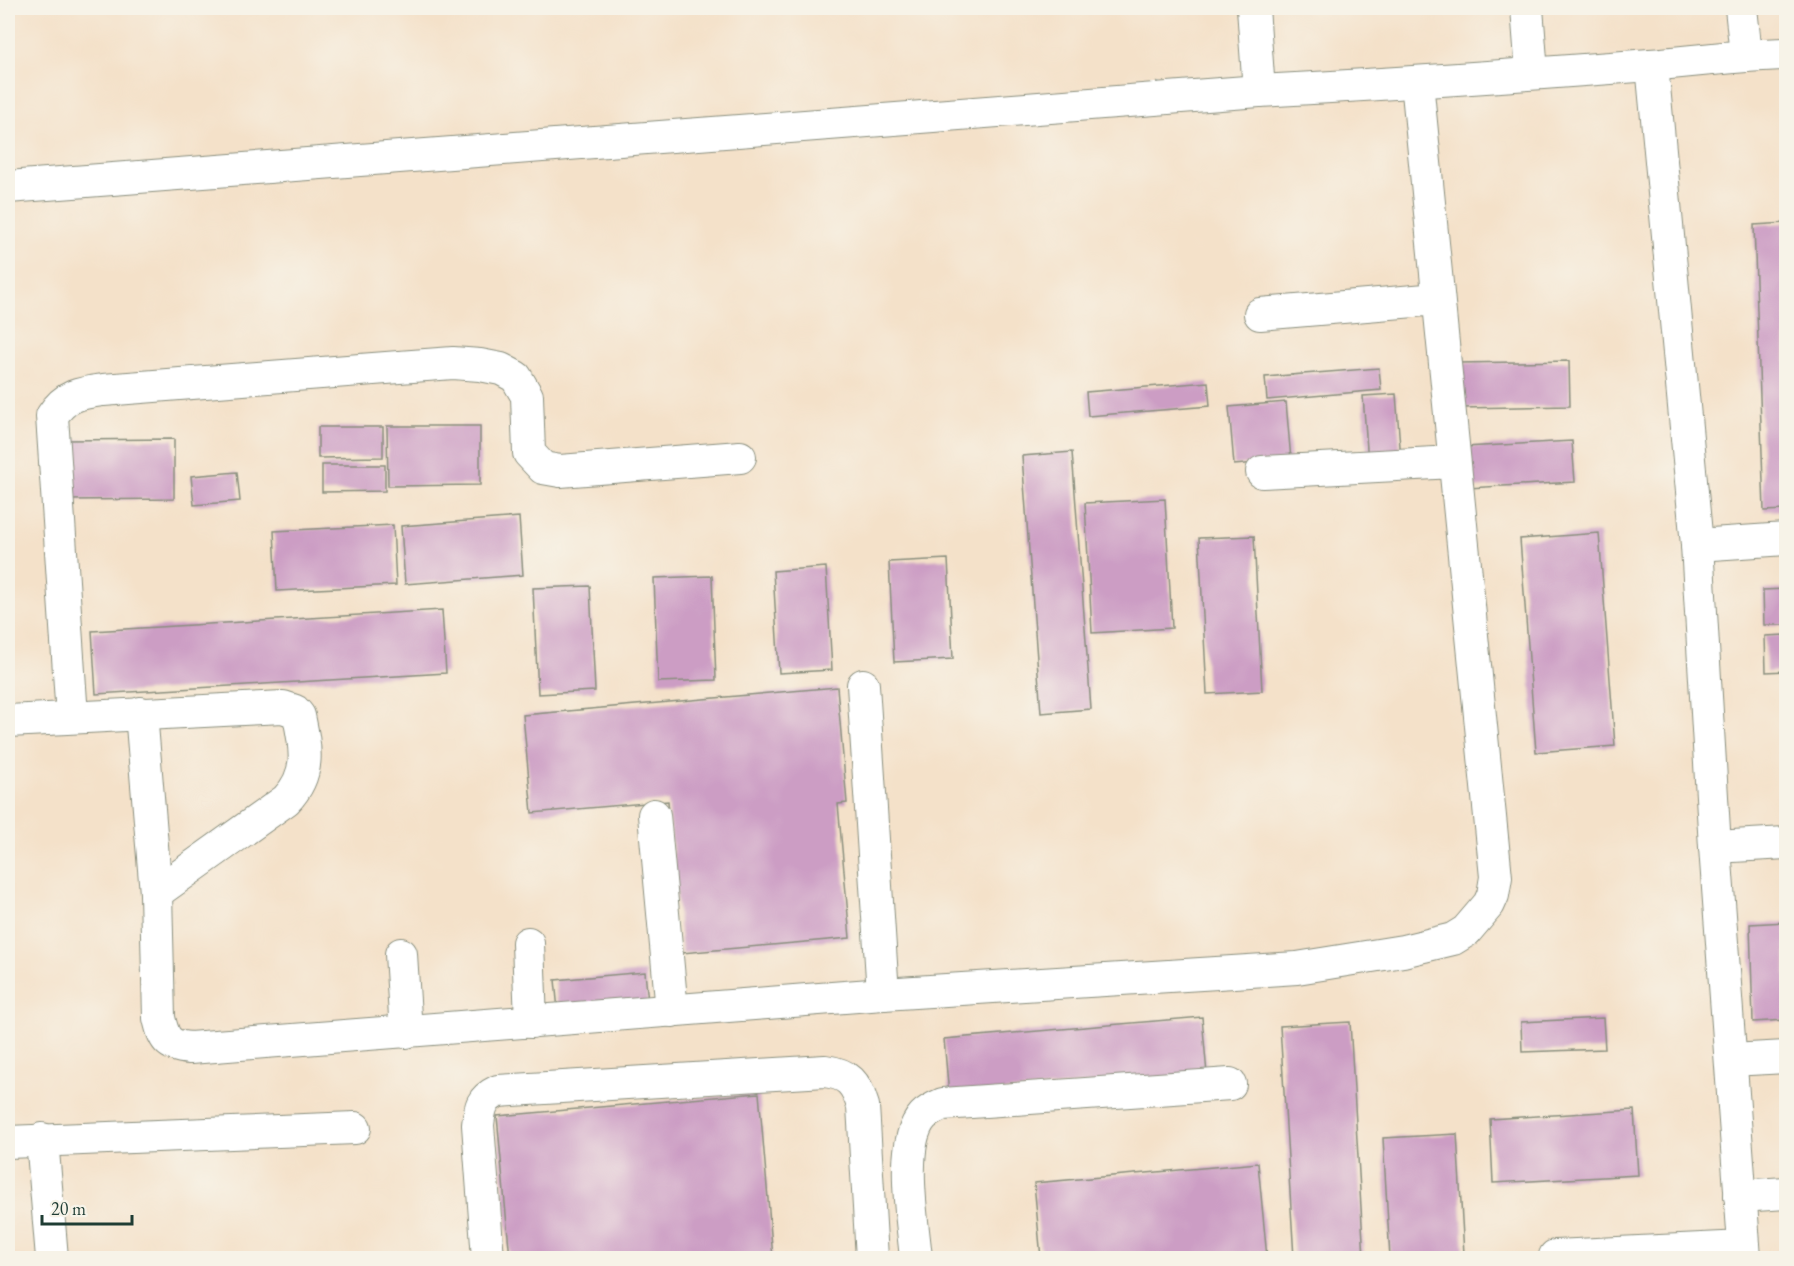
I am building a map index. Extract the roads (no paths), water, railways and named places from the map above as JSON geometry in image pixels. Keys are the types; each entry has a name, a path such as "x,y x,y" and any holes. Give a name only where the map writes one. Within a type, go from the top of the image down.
{"street":[{"path":"1253,8 1259,91"},
{"path":"1527,8 1532,73"},
{"path":"1741,8 1746,55"},
{"path":"8,187 1259,91 1417,82 1653,65 1746,55 1786,54"},
{"path":"1555,1256 1745,1253 1715,847 1697,545 1653,65"},
{"path":"141,713 156,893 159,1018 168,1041 177,1047 190,1048 406,1032 883,994 1297,968 1414,949 1453,939 1466,931 1489,904 1493,896 1496,877 1417,82"},
{"path":"1260,314 1438,298"},
{"path":"72,717 52,416 59,405 77,393 453,363 480,365 501,369 516,377 527,396 529,453 543,468 560,471 740,458"},
{"path":"1262,472 1454,462"},
{"path":"1697,545 1786,539"},
{"path":"863,685 883,994"},
{"path":"8,721 141,713 289,708 299,716 305,759 303,773 294,791 286,800 156,893"},
{"path":"654,816 672,1011"},
{"path":"1715,847 1786,843"},
{"path":"528,943 531,1022"},
{"path":"401,954 406,1032"},
{"path":"1731,1060 1786,1057"},
{"path":"488,1258 478,1125 480,1109 487,1096 498,1091 825,1071 847,1077 859,1093 863,1106 872,1258"},
{"path":"916,1258 908,1167 910,1149 914,1131 923,1116 943,1104 1230,1084"},
{"path":"8,1142 355,1128"},
{"path":"42,1139 52,1258"},
{"path":"1740,1203 1786,1193"},
{"path":"1740,1203 1786,1207"}]}
